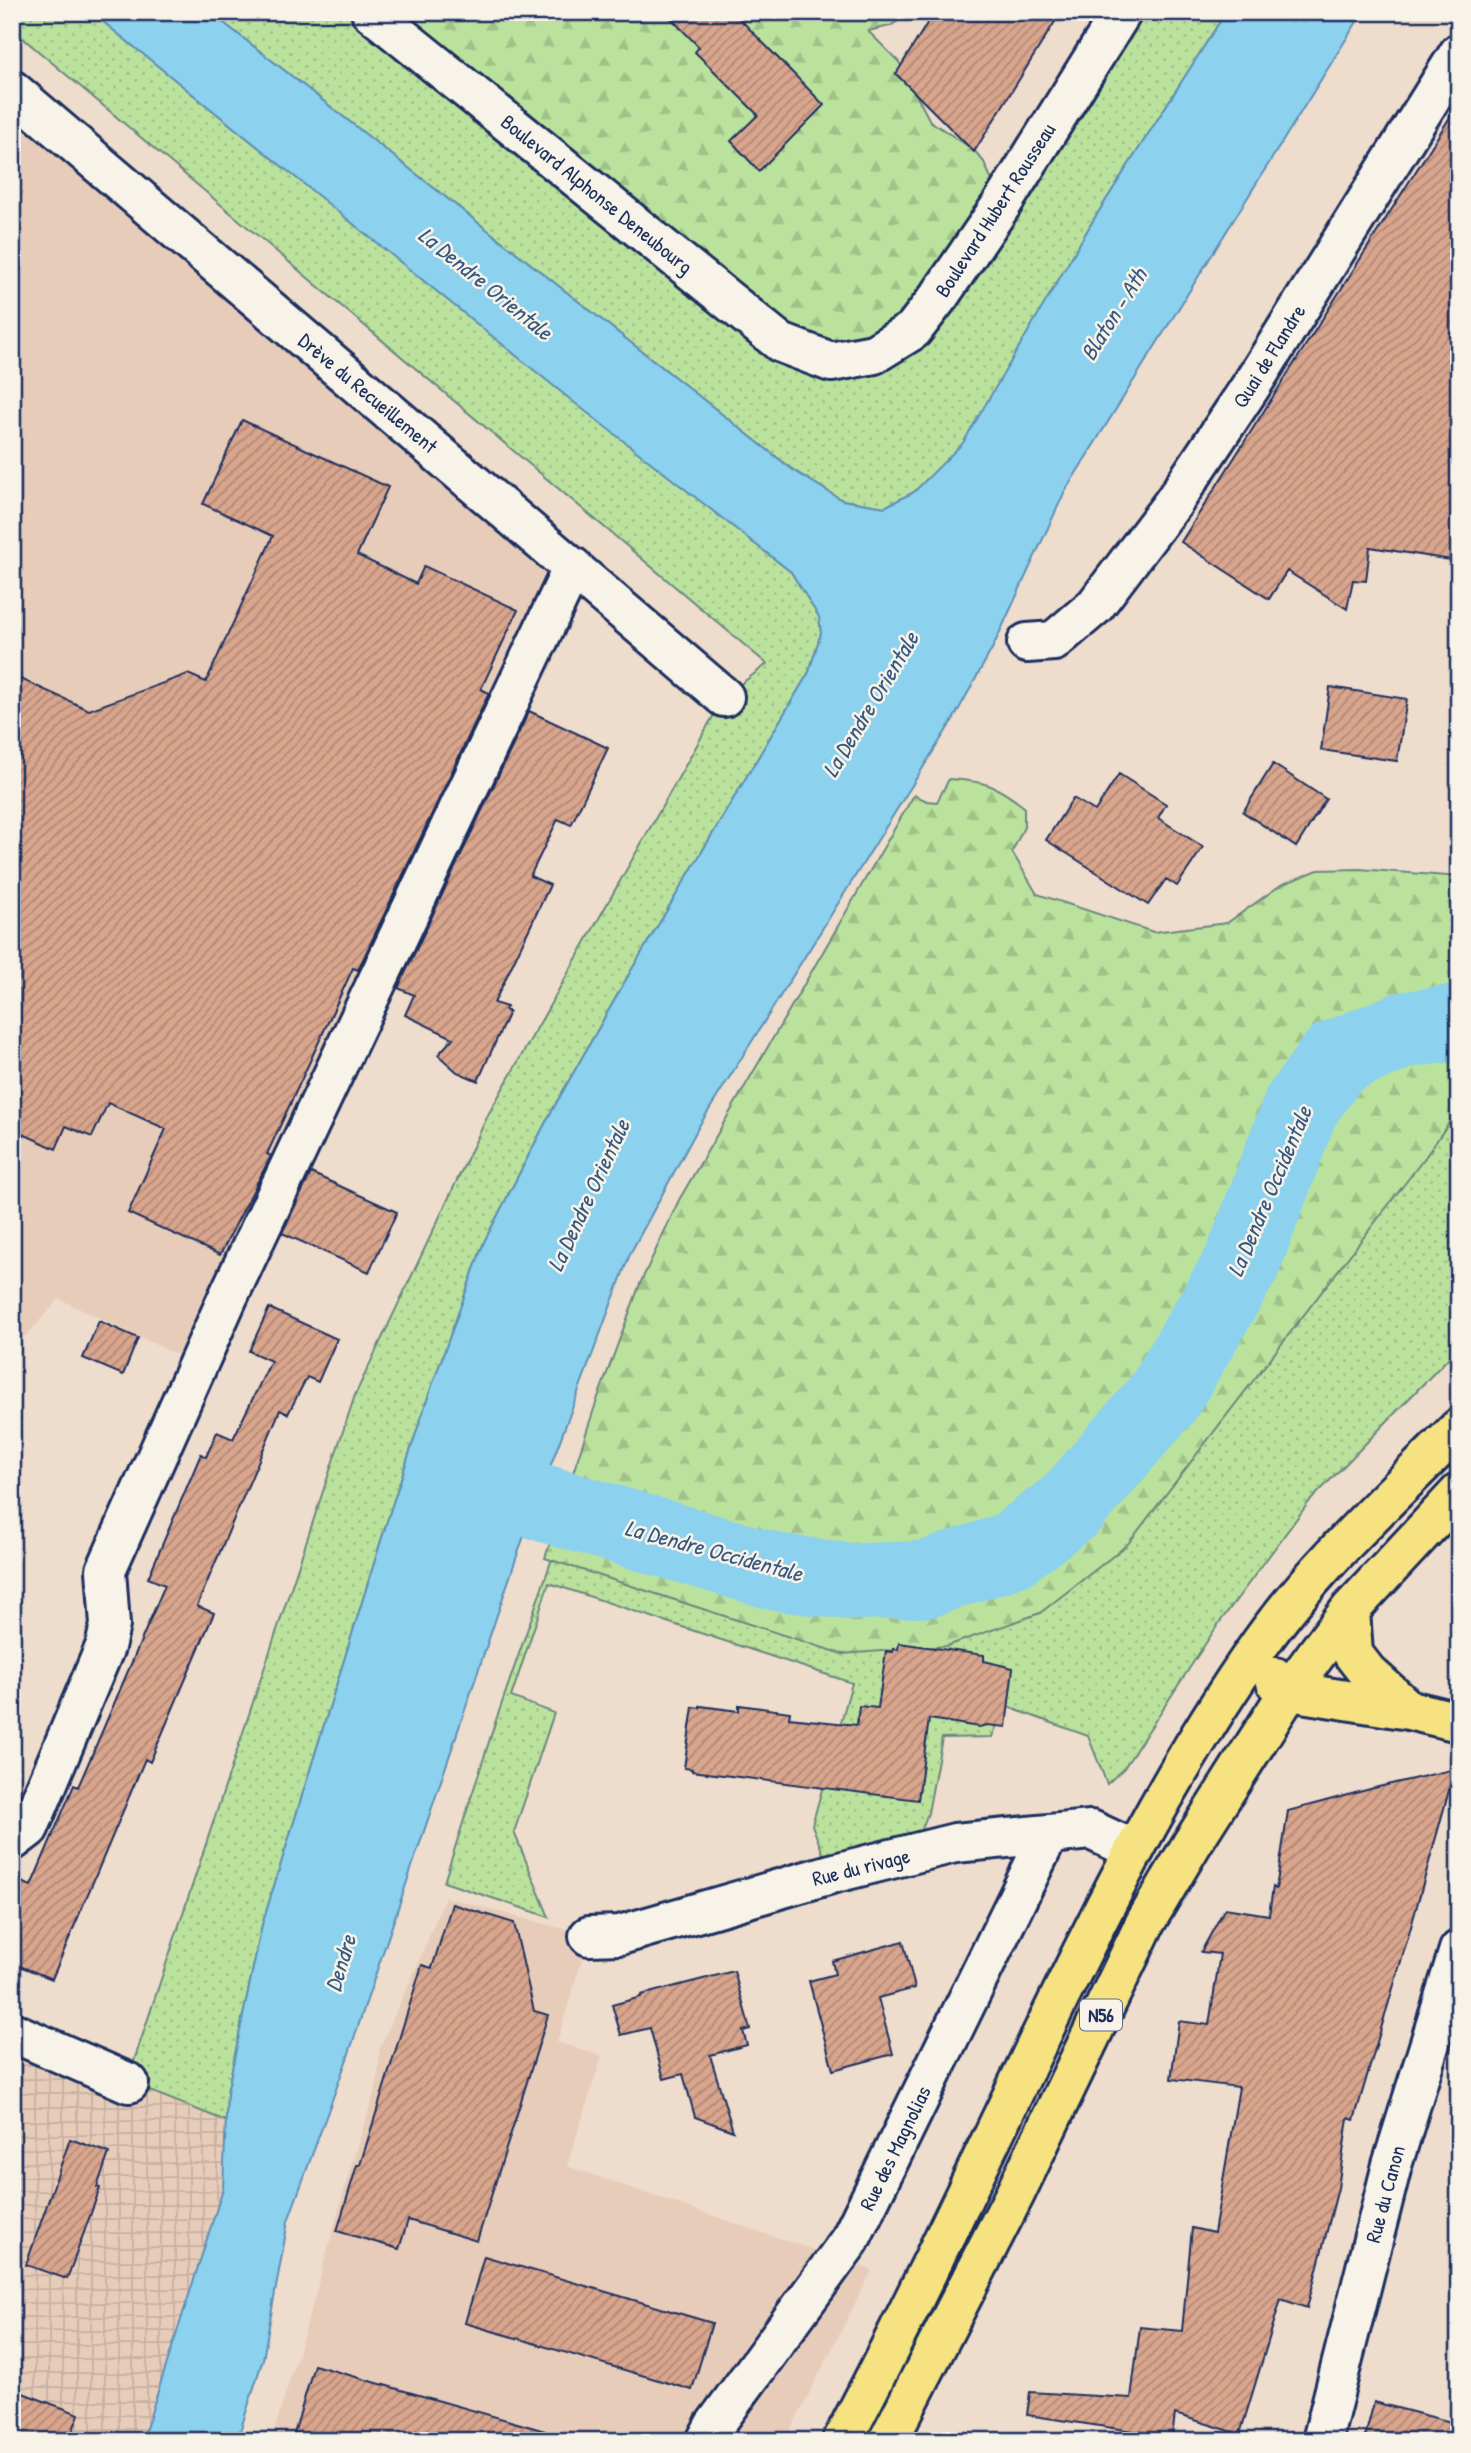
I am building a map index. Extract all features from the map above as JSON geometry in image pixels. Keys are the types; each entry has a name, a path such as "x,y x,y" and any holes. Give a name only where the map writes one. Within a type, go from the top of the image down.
{"main road":[{"name":"N56","path":"842,2441 887,2356 1070,1976 1134,1850 1204,1728 1261,1642 1321,1567 1459,1428"},
{"path":"1418,1470 1286,1642 1274,1663 1276,1682 1289,1691 1409,1710 1459,1722"},
{"name":"N56","path":"888,2441 1015,2194 1146,1923 1193,1842 1289,1691 1350,1610 1459,1493"},
{"path":"1350,1610 1353,1654 1367,1672 1409,1710"}],"street":[{"name":"Boulevard Alphonse Deneubourg","path":"371,12 781,343 831,362"},
{"name":"Boulevard Hubert Rousseau","path":"831,362 874,354 913,330 1002,204 1122,12"},
{"name":"Quai de Flandre","path":"1041,642 1095,606 1172,503 1251,386 1459,53"},
{"name":"Drève du Recueillement","path":"12,90 724,697"},
{"path":"12,1841 29,1828 105,1647 110,1625 106,1570 154,1460 573,567"},
{"name":"Rue du rivage","path":"589,1936 620,1935 831,1874 955,1843 1091,1830 1134,1850"},
{"name":"Rue des Magnolias","path":"706,2441 714,2426 850,2239 1049,1834"},
{"name":"Rue du Canon","path":"1322,2441 1392,2165 1459,1950"},
{"path":"12,2032 129,2083"}],"shaded area":[{"path":"12,90 573,567 188,1360 59,1299 27,1335 12,1341"},
{"path":"445,1897 589,1936 557,2042 602,2056 567,2166 872,2270 785,2441 271,2441 377,2084 380,2047"},
{"path":"12,2032 226,2121 223,2189 142,2441 12,2441"}],"green space":[{"path":"12,12 91,12 557,388 791,572 819,616 821,633 809,672 632,969 549,1116 484,1242 389,1515 262,1925 227,2093 226,2121 127,2082 355,1395 489,1113 724,697 767,664 12,29"},
{"path":"210,12 371,12 874,354 1122,12 1226,12 1094,219 964,443 914,492 885,507 842,500 793,470"},
{"path":"371,12 912,12 890,26 868,31 899,62 930,121 974,150 984,162 1002,204 940,295 831,362"},
{"path":"949,779 990,786 1024,807 1024,827 1012,852 1037,894 1153,932 1227,923 1281,885 1318,870 1359,869 1459,877 1459,1108 1426,1156 1127,1545 1040,1613 947,1646 842,1654 545,1558 596,1403 640,1284 679,1200 914,795 937,802"},
{"path":"1459,1108 1459,1347 1309,1502 1217,1626 1124,1768 1107,1784 1088,1736 1005,1706 992,1737 942,1738 928,1813 912,1854 831,1874 812,1825 852,1683 549,1583 511,1697 554,1713 514,1832 549,1917 444,1882 554,1553 1426,1156"}],"water":[{"path":"91,12 210,12 793,470 842,500 885,507 914,492 963,443 1094,219 1226,12 1363,12 1065,491 993,647 954,718 699,1126 630,1254 520,1547 347,2059 288,2221 263,2359 237,2441 142,2441 223,2189 227,2093 262,1925 389,1515 484,1242 549,1116 632,969 809,672 821,633 819,617 791,572 571,400"}],"building":[{"path":"665,12 733,12 824,105 759,171 731,141 758,115 695,52 699,47"},
{"path":"934,12 1061,12 974,152 896,74"},
{"path":"1459,103 1459,509 1451,560 1370,547 1366,581 1353,580 1347,609 1287,571 1269,599 1181,542"},
{"path":"242,420 388,487 357,555 416,584 424,566 518,610 481,689 489,693 358,970 353,968 267,1154 271,1156 220,1255 128,1213 166,1129 108,1103 92,1137 66,1126 56,1149 12,1129 12,675 89,710 188,674 206,682 273,536 203,504"},
{"path":"1330,687 1407,699 1397,761 1321,750"},
{"path":"529,711 608,748 571,825 558,819 530,876 550,885 494,1003 507,1007 505,1010 509,1012 478,1081 457,1072 438,1055 453,1038 405,1015 414,995 398,988"},
{"path":"1273,764 1326,799 1296,847 1243,812"},
{"path":"1119,774 1166,804 1158,818 1203,847 1177,886 1166,879 1148,905 1046,840 1073,798 1095,811"},
{"path":"311,1173 397,1212 369,1272 282,1233"},
{"path":"269,1308 337,1339 318,1382 307,1377 288,1414 280,1410 197,1606 214,1613 150,1762 145,1759 52,1979 12,1963 12,1878 31,1886 74,1785 78,1787 165,1585 148,1578 201,1454 206,1457 217,1432 233,1439 271,1361 249,1351"},
{"path":"99,1321 138,1338 123,1375 83,1358"},
{"path":"899,1643 984,1655 984,1661 1013,1668 1006,1727 979,1727 929,1719 918,1800 684,1768 693,1707 739,1711 739,1705 790,1712 789,1718 857,1725 859,1706 878,1708 886,1651 898,1650"},
{"path":"1455,1769 1354,2120 1348,2118 1338,2188 1307,2308 1281,2299 1240,2434 1175,2414 1172,2437 1027,2415 1030,2392 1131,2398 1140,2327 1182,2331 1192,2228 1214,2233 1239,2087 1171,2079 1179,2021 1209,2025 1220,1954 1201,1952 1225,1908 1269,1915 1273,1887 1276,1889 1288,1811"},
{"path":"452,1904 514,1923 534,2011 548,2015 477,2241 408,2220 399,2249 337,2231 422,1965 432,1968"},
{"path":"903,1941 915,1988 878,1998 893,2054 833,2070 809,1981 835,1974 832,1961"},
{"path":"734,1971 750,2029 743,2031 747,2045 710,2055 733,2131 695,2117 683,2074 664,2079 650,2028 621,2035 612,2005"},
{"path":"70,2139 109,2153 97,2187 100,2188 67,2279 26,2265"},
{"path":"484,2256 712,2323 692,2390 465,2323"},
{"path":"314,2365 545,2431 543,2441 292,2441"},
{"path":"12,2389 79,2414 69,2441 12,2441"},
{"path":"1374,2402 1459,2424 1459,2441 1364,2441"}],"waterway":[{"name":"La Dendre Occidentale","path":"486,1486 776,1572 853,1582 927,1579 1012,1550 1071,1505 1163,1398 1242,1263 1301,1106 1336,1058 1404,1030 1459,1022"}],"water label":[{"name":"La Dendre Orientale","path":"486,283"},
{"name":"Blaton - Ath","path":"1113,314"},
{"name":"La Dendre Orientale","path":"870,704"},
{"name":"La Dendre Orientale","path":"588,1195"},
{"name":"Dendre","path":"340,1963"}]}
